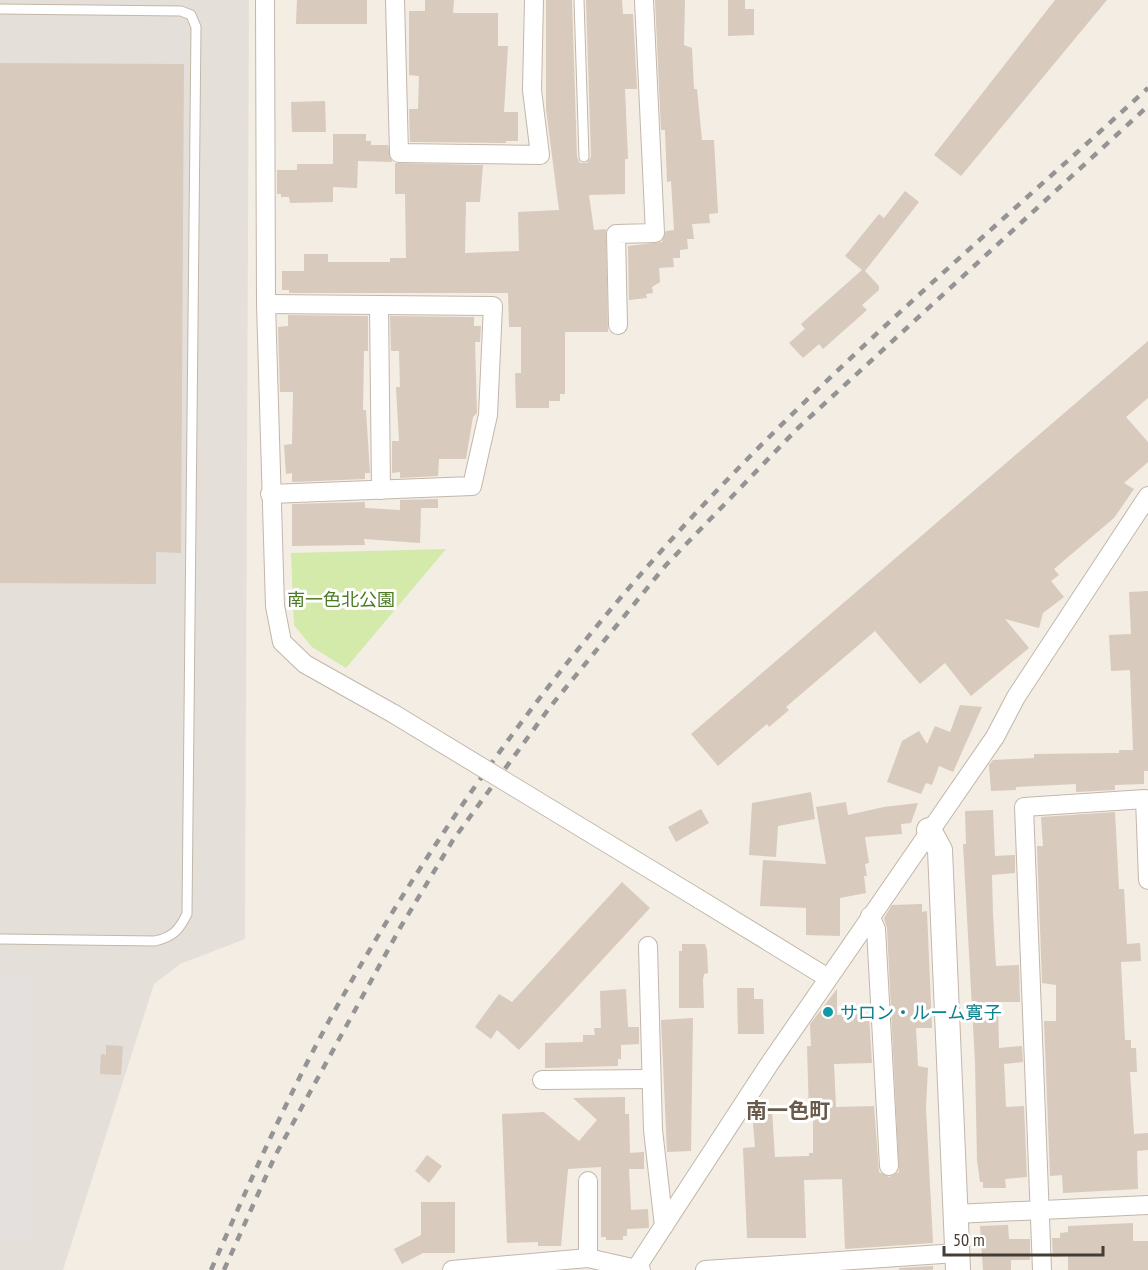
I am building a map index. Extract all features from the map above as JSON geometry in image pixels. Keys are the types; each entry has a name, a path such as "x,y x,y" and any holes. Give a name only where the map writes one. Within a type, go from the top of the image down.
{"street":[{"path":"265,0 266,304 270,494 275,606 282,642 305,664 394,714 828,978"},
{"path":"394,0 399,153 540,155 532,90 534,0"},
{"path":"618,325 616,234 655,233 644,0"},
{"path":"266,304 494,306 488,415 472,486 270,494"},
{"path":"379,305 381,490"},
{"path":"452,1270 588,1258 637,1270 828,978 995,737 1016,697 1148,496"},
{"path":"1042,1270 1024,807 1145,799 1148,880"},
{"path":"705,1270 958,1261 940,850 929,830"},
{"path":"870,916 876,929 889,1166"},
{"path":"648,946 652,1130 664,1226"},
{"path":"542,1080 651,1079"},
{"path":"588,1181 588,1258"},
{"path":"955,1214 1148,1205"}],"lane":[{"path":"579,0 584,157"},
{"path":"0,9 181,11 191,15 196,27 187,914 179,930 169,938 155,940 0,939"}],"shaded area":[{"path":"0,0 249,0 245,939 180,964 154,984 63,1270 0,1270"},
{"path":"0,975 33,975 31,1240 0,1240"}],"green space":[{"name":"南一色北公園","path":"446,549 346,668 312,647 294,625 291,553"}],"building":[{"path":"297,0 367,0 367,24 296,24"},
{"path":"425,0 454,0 453,13 498,13 498,46 508,46 504,112 518,112 518,141 506,141 506,143 410,142 409,109 418,109 419,76 409,75 409,11 425,11"},
{"path":"546,0 572,0 577,157 580,163 587,163 591,157 586,0 622,0 623,14 633,14 637,89 625,89 628,159 625,159 625,194 589,195 594,230 606,229 608,332 565,332 565,394 560,394 560,401 549,401 549,408 516,408 515,373 521,373 521,327 509,327 508,293 289,293 289,290 282,290 282,271 304,271 304,254 328,254 328,262 390,262 390,258 406,258 405,194 395,194 395,163 483,165 480,202 466,202 465,253 519,251 518,212 559,210 546,109"},
{"path":"655,0 685,0 684,45 692,48 694,89 697,89 702,140 714,140 718,213 709,214 710,223 692,224 694,239 687,239 688,249 680,250 680,258 673,258 674,267 659,268 660,282 652,287 653,293 646,294 647,298 629,300 628,246 662,242 666,231 674,230 671,181 667,182 665,130 661,130"},
{"path":"728,0 745,0 745,9 754,9 754,35 728,36"},
{"path":"1055,0 1107,0 961,176 934,155"},
{"path":"0,63 184,64 181,553 156,552 156,584 0,583"},
{"path":"325,101 326,132 292,132 291,102"},
{"path":"333,134 366,134 366,141 371,141 371,145 388,145 392,162 358,161 357,188 333,187 333,202 290,203 289,197 281,197 281,194 277,194 277,170 297,170 297,164 333,164"},
{"path":"905,191 919,202 865,271 879,286 879,290 862,305 867,310 823,349 819,344 803,358 789,343 805,329 801,324 862,270 845,256 879,214 884,218"},
{"path":"288,315 368,316 368,351 364,351 363,410 366,410 370,473 365,473 365,479 292,482 292,473 286,474 284,445 292,444 293,392 280,392 278,327 288,326"},
{"path":"390,316 474,317 474,326 481,326 480,342 475,342 477,413 473,417 466,459 439,459 438,476 400,478 400,472 392,473 392,441 399,441 396,387 400,387 399,351 391,351"},
{"path":"1148,341 1148,398 1126,417 1148,442 1148,462 1124,483 1134,489 1114,518 1054,569 1059,575 1051,581 1064,597 1043,613 1039,628 1005,619 1029,648 971,696 945,663 920,684 875,631 786,707 789,710 769,727 767,724 718,766 691,734"},
{"path":"438,499 438,508 421,508 420,543 364,539 365,545 292,546 292,504 365,502 365,508 400,510 400,500"},
{"path":"1148,591 1148,771 1144,771 1144,784 1115,785 1115,790 1076,792 1076,784 1016,787 1016,790 991,791 989,765 993,760 1034,758 1034,754 1119,753 1119,750 1133,750 1130,670 1111,671 1109,635 1131,634 1129,592"},
{"path":"960,705 982,707 953,772 939,766 932,785 926,783 921,794 887,782 902,741 919,731 927,744 935,726 950,732"},
{"path":"811,792 815,819 778,826 776,857 749,855 752,803"},
{"path":"846,802 848,815 884,807 918,803 911,823 901,824 902,834 865,837 869,863 865,864 866,893 840,898 840,936 806,935 806,908 760,906 763,860 826,864 816,807"},
{"path":"701,809 709,823 676,842 668,827"},
{"path":"993,810 995,856 1015,855 1015,873 992,875 993,914 996,966 1019,965 1020,1002 998,1002 999,1048 1022,1046 1023,1062 1004,1064 1006,1107 1024,1106 1027,1177 1005,1179 1006,1188 983,1188 977,1160 975,1062 963,844 966,844 965,811"},
{"path":"1115,812 1119,889 1124,889 1127,944 1140,943 1141,961 1121,962 1125,1040 1131,1040 1131,1048 1136,1048 1137,1072 1130,1072 1134,1134 1148,1133 1148,1150 1137,1151 1138,1189 1063,1193 1062,1175 1050,1176 1044,1021 1056,1021 1056,985 1042,983 1037,846 1043,846 1041,817"},
{"path":"622,882 650,908 519,1050 497,1030 491,1039 475,1027 499,994 512,1002"},
{"path":"922,904 922,912 927,911 932,1028 916,1028 918,1066 928,1068 926,1108 933,1243 845,1249 842,1179 804,1180 806,1238 747,1238 743,1148 755,1147 752,1111 772,1110 775,1157 809,1156 809,1153 813,1153 813,1114 809,1115 807,1046 811,1046 810,1024 837,989 837,1015 869,1014 872,1063 834,1064 836,1107 874,1106 879,1172 889,1177 899,1172 887,928 884,918 892,905"},
{"path":"682,944 705,944 708,973 704,974 703,980 704,1008 679,1008 679,951 682,951"},
{"path":"737,988 754,988 754,999 763,999 764,1034 738,1034"},
{"path":"626,989 628,1027 639,1027 639,1044 621,1045 621,1059 618,1059 618,1066 545,1068 545,1043 583,1042 583,1035 595,1035 594,1028 601,1028 600,991"},
{"path":"693,1018 691,1151 667,1152 661,1020"},
{"path":"106,1045 123,1046 121,1075 100,1074 101,1054 106,1055"},
{"path":"625,1097 625,1114 629,1114 630,1153 644,1152 644,1169 629,1169 631,1210 648,1209 649,1228 627,1229 627,1236 623,1236 623,1240 606,1240 606,1237 601,1237 601,1167 568,1169 561,1246 538,1246 538,1242 507,1243 502,1114 544,1112 579,1141 597,1120 573,1098"},
{"path":"427,1155 442,1166 429,1183 415,1171"},
{"path":"421,1202 455,1202 455,1253 423,1253 402,1264 394,1249 421,1235"},
{"path":"1133,1223 1133,1241 1148,1241 1148,1270 1068,1270 1068,1256 1053,1257 1052,1238 1060,1238 1060,1233 1068,1232 1068,1226"},
{"path":"1008,1225 1009,1239 1030,1239 1030,1260 1011,1260 1011,1270 983,1270 980,1226"},
{"path":"933,1266 933,1270 899,1270 899,1268"}],"railway":[{"path":"211,1270 297,1082 364,960 439,839 479,780 564,667 655,558 772,434 895,317 1148,88"},
{"path":"224,1270 275,1156 400,928 453,840 550,707 666,565 798,428 1148,106"}],"place":[{"name":"サロン・ルーム寛子","path":"828,1012"}],"district":[{"name":"南一色町","path":"788,1110"}]}
